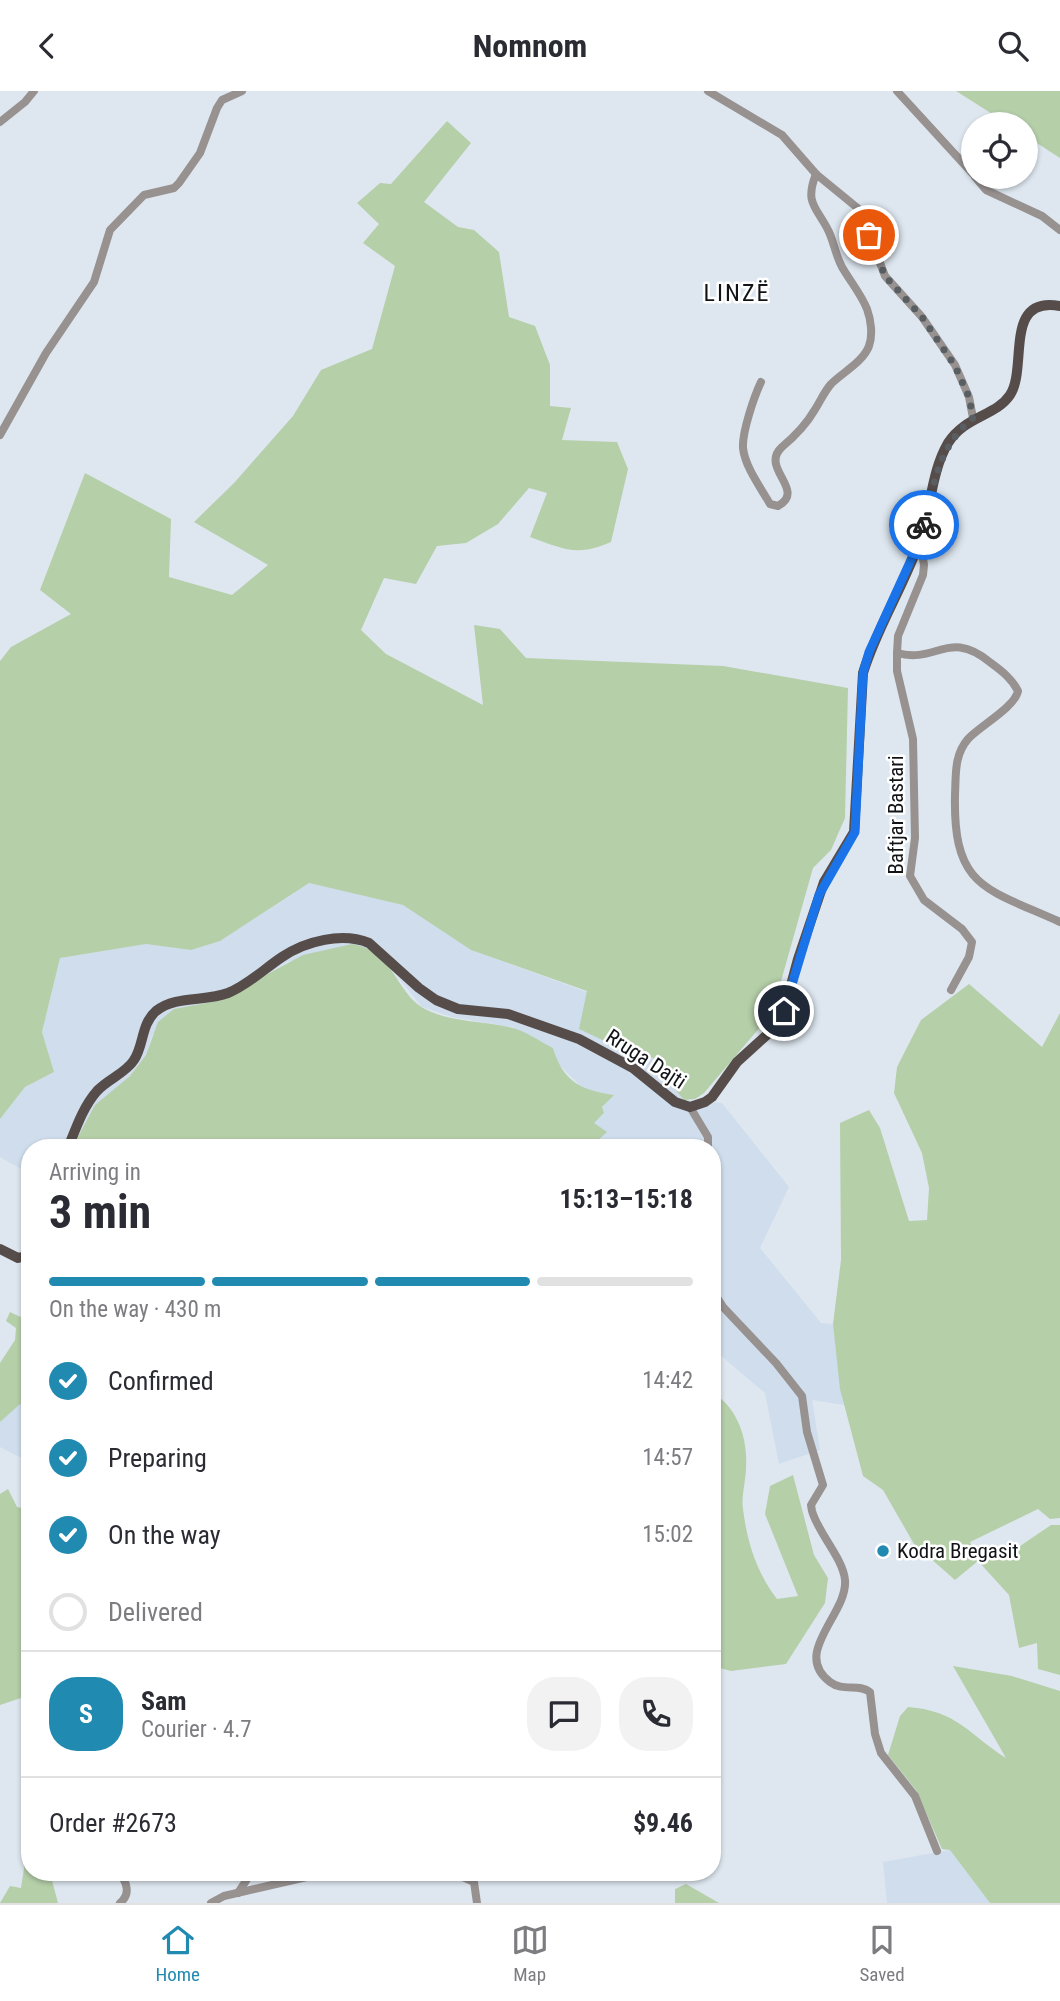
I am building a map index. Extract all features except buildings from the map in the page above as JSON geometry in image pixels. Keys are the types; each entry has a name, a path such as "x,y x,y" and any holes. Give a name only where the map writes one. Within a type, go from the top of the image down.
{"main road":[{"name":"Rruga Dajti","path":"72,1139 81,1116 97,1091 135,1059 146,1026 156,1012 172,1003 226,994 239,988 284,955 318,942 347,937 377,947 419,988 436,1000 458,1009 508,1014 579,1039 633,1068 675,1102 690,1107 712,1097 737,1062 769,1033 784,1011 819,895 855,832 863,673 869,652 920,540 939,463 958,430 1010,396 1016,380 1020,334 1027,317 1044,306 1060,306"},
{"path":"0,1249 21,1257"}],"street":[{"path":"0,122 26,102 34,91"},
{"path":"0,435 46,353 94,282 110,230 144,194 165,191 179,183 200,153 222,100 242,91"},
{"path":"708,91 782,135 816,173 860,210 885,276 922,317 955,366 969,397 973,418"},
{"path":"897,91 961,162"},
{"path":"761,382 743,446 748,463 774,506 782,504 789,493 788,485 777,472 777,452 799,433 831,384 864,354 872,329 867,310 841,265 828,231 813,209 810,196 816,173"},
{"path":"985,189 1042,216 1060,230"},
{"name":"Baftjar Bastari","path":"920,540 923,576 898,636 897,653 897,671 913,739 915,838 910,876 924,900 962,929 972,941 969,957 951,990"},
{"path":"897,653 909,656 967,647 978,652 1015,686 1018,691 1014,701 969,739 956,763 959,849 967,868 982,884 1060,922"},
{"path":"690,1107 708,1139"},
{"path":"721,1304 776,1363 802,1396 807,1432 823,1485 811,1505 812,1511 845,1580 841,1602 818,1645 816,1655 819,1669 828,1681 840,1688 865,1688 870,1692 875,1734 881,1753 910,1787 937,1851"},
{"path":"120,1903 125,1899 127,1889 123,1881"},
{"path":"238,1893 246,1881"},
{"path":"211,1903 224,1896 290,1881"},
{"path":"472,1881 477,1903"}],"shaded area":[{"path":"309,883 403,905 471,950 587,992 626,1051 657,1059 684,1100 722,1103 789,1187 760,1248 821,1323 833,1324 844,1405 812,1400 820,1450 779,1464 765,1393 721,1356 721,1139 598,1139 606,1132 593,1123 604,1114 602,1108 613,1095 586,1091 558,1064 553,1048 512,1027 452,1017 422,1007 383,959 289,961 235,993 152,1035 146,1055 130,1076 95,1106 77,1139 21,1139 21,1169 0,1157 0,1119 25,1087 54,1072 42,1032 60,958 146,944 191,950 220,941"},
{"path":"21,1404 21,1458 0,1447 0,1422"},
{"path":"950,1850 990,1903 887,1903 883,1862"}],"green space":[{"path":"956,91 1060,91 1060,158 1038,144 1038,112 989,112"},
{"path":"447,121 471,143 424,202 458,227 474,230 499,252 509,317 535,326 550,365 550,406 571,408 562,440 617,442 628,469 611,542 599,547 570,550 530,537 547,493 529,488 498,524 466,543 437,546 416,584 384,578 361,630 386,654 483,705 474,625 500,629 526,658 723,666 848,688 845,818 831,850 813,868 772,1013 704,1093 695,1099 684,1100 657,1059 626,1051 579,1029 587,991 471,950 403,905 309,883 220,941 191,950 146,944 60,958 42,1032 54,1072 25,1087 0,1119 0,661 11,647 71,614 40,590 85,473 171,519 169,577 232,595 268,565 194,522 234,483 293,416 321,370 372,349 395,266 363,243 379,224 357,203 380,183 391,184"},
{"path":"352,944 366,948 386,963 406,992 423,1008 454,1019 509,1027 553,1048 562,1069 575,1082 592,1090 614,1095 602,1107 604,1113 594,1123 607,1132 599,1139 77,1139 95,1105 130,1076 146,1055 158,1022 174,1009 217,1001 303,955"},
{"path":"969,984 1042,1047 1060,1013 1060,1518 1050,1519 1038,1509 970,1542 978,1560 1007,1555 1051,1525 1060,1525 1060,1675 1038,1669 1037,1643 1019,1648 1009,1595 978,1561 955,1580 914,1544 883,1490 863,1476 840,1389 833,1324 841,1260 840,1123 869,1110 880,1128 909,1221 927,1220 929,1188 922,1153 894,1093 897,1067 921,1020"},
{"path":"10,1312 21,1317 21,1404 0,1422 0,1363 15,1340 16,1328 6,1321"},
{"path":"721,1398 734,1415 743,1434 746,1472 743,1509 750,1545 764,1579 777,1599 798,1596 765,1514 770,1486 793,1475 814,1555 828,1578 825,1603 786,1664 731,1671 721,1668"},
{"path":"8,1489 17,1507 21,1508 21,1698 0,1705 0,1494"},
{"path":"953,1666 1012,1676 1060,1691 1060,1903 990,1903 950,1850 942,1849 916,1790 888,1755 900,1716 908,1707 925,1709 951,1719 1006,1758"},
{"path":"22,1881 52,1881 58,1903 0,1903 10,1886 21,1888"},
{"path":"686,1884 719,1903 675,1903 675,1889"}],"way so far":[{"path":"869,235 885,276 922,317 963,380 973,418 958,430 939,463 924,525"}],"place":[{"name":"Kodra Bregasit","path":"883,1551"}],"district":[{"name":"LINZË","path":"737,293"}],"route":[{"path":"784,1011 819,895 855,832 859,697 863,673 869,652 920,540 924,525"}]}
